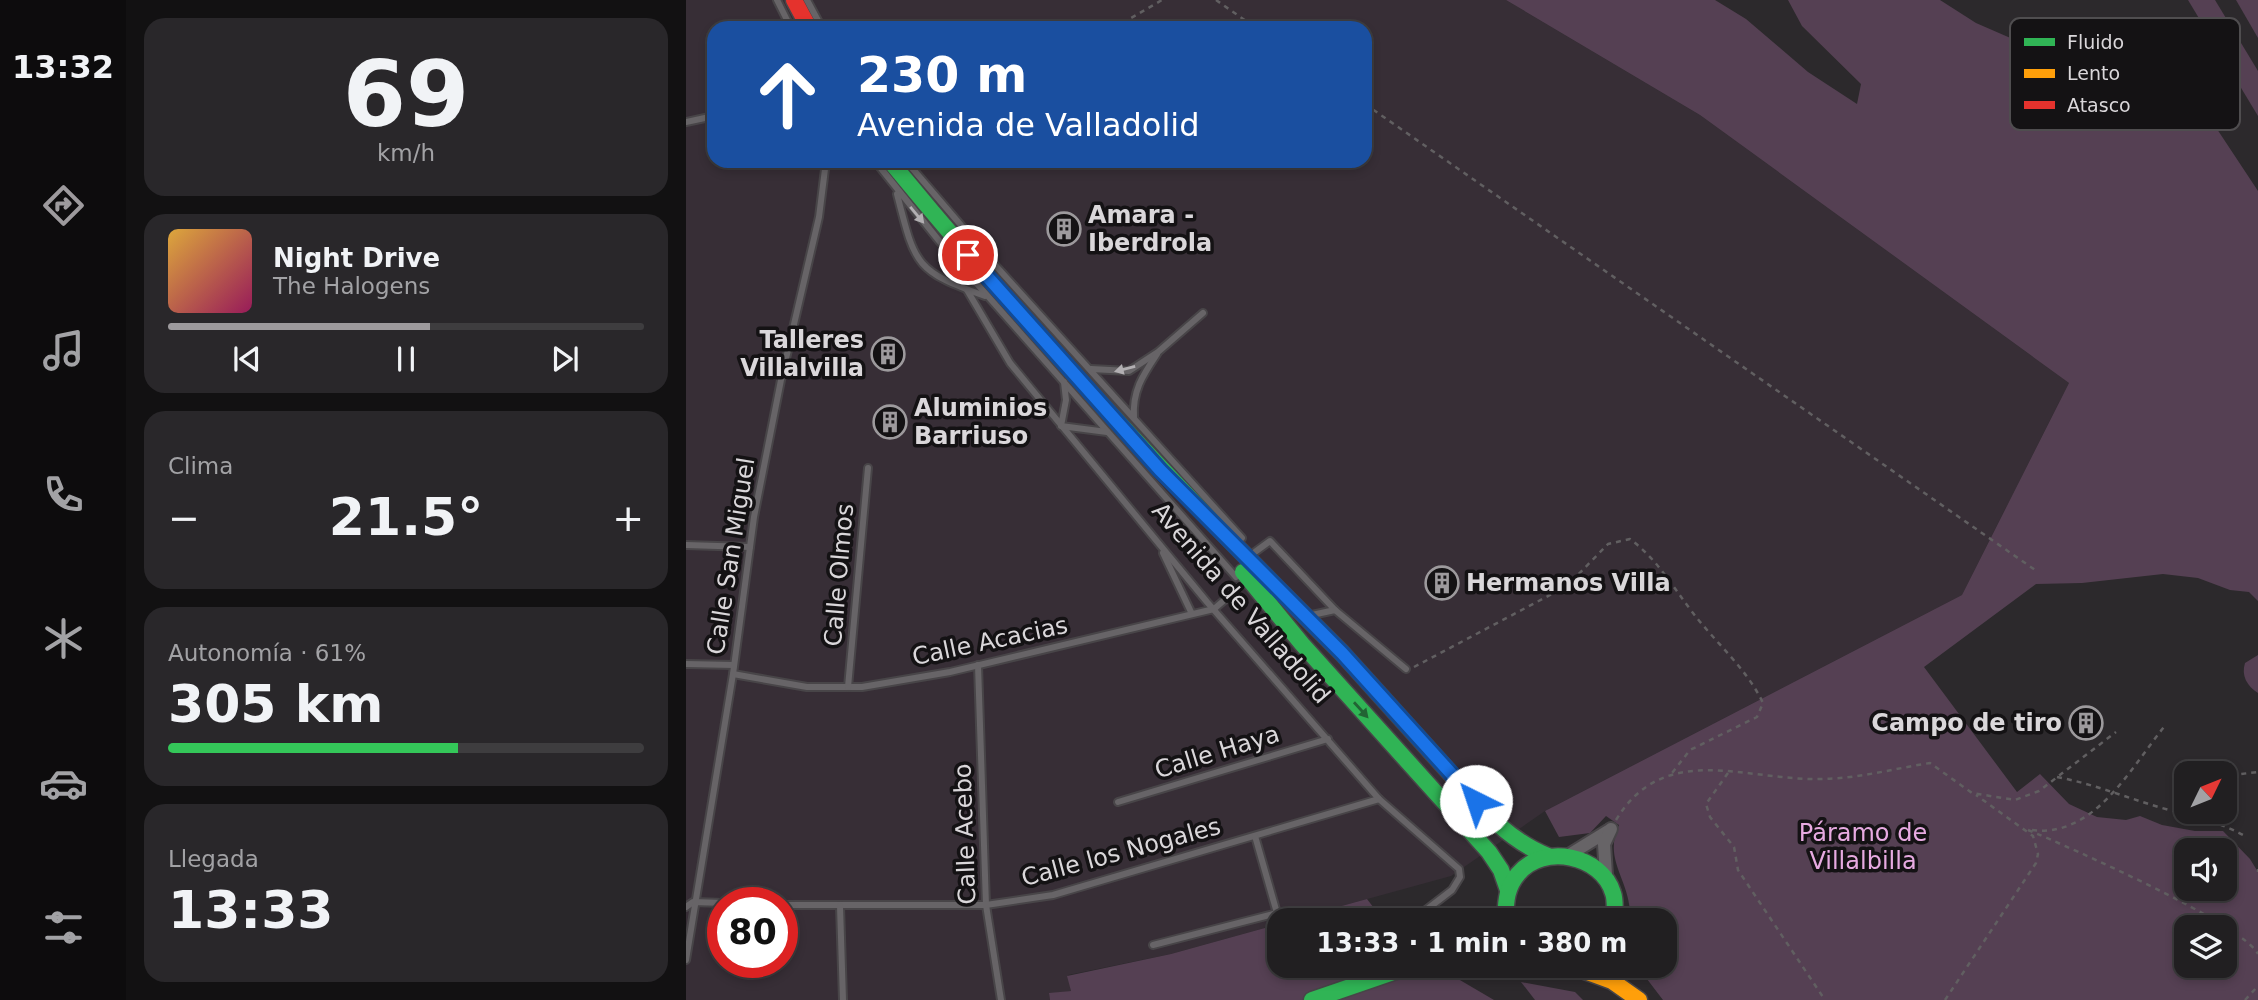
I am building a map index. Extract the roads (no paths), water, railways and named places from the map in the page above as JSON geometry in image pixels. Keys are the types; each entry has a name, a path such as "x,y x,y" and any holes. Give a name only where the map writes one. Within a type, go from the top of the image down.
{"main road":[{"path":"794,0 805,21"},
{"name":"Avenida de Valladolid","path":"896,168 950,234 1160,470"},
{"path":"1160,470 1342,653 1492,819 1525,847 1548,856"},
{"path":"1160,470 1321,665 1489,852 1502,870 1507,895 1506,908"},
{"path":"1501,908 1525,867 1548,856 1569,855 1590,864 1606,879 1615,898 1615,908"},
{"path":"1312,1000 1375,978"},
{"path":"1607,978 1635,995"},
{"path":"1627,978 1635,995"}],"street":[{"path":"1569,855 1611,829 1604,844 1606,879"}],"lane":[{"path":"777,0 788,21"},
{"path":"807,0 818,21"},
{"path":"686,122 707,118"},
{"name":"Calle San Miguel","path":"686,960 693,902 733,674 750,547 781,380 819,217 825,168"},
{"name":"Avenida de Valladolid","path":"880,168 988,297 1242,584 1321,665"},
{"name":"Avenida de Valladolid","path":"911,168 931,193 1312,615 1342,653"},
{"path":"896,189 909,243 916,256 933,274 988,297"},
{"name":"Avenida de Valladolid","path":"967,290 1010,363 1214,609 1380,799 1459,869 1460,877 1452,890 1429,908"},
{"path":"1089,368 1129,371 1158,352 1203,313"},
{"path":"1134,419 1133,405 1138,382 1158,352"},
{"path":"1064,382 1066,400 1061,426 1086,427 1109,433"},
{"name":"Calle Olmos","path":"848,687 868,468"},
{"path":"1157,541 1192,614"},
{"path":"1255,552 1270,541 1335,610 1406,668"},
{"path":"686,545 750,547"},
{"name":"Calle Acacias","path":"733,674 807,687 862,687 978,665 1214,609 1242,584"},
{"path":"1312,615 1335,610"},
{"path":"686,664 734,665"},
{"name":"Calle Acebo","path":"978,665 986,905 1001,1000"},
{"name":"Calle Haya","path":"1118,802 1328,739"},
{"name":"Calle los Nogales","path":"798,905 986,905 1053,895 1380,799"},
{"path":"1153,946 1277,914 1255,836"},
{"path":"686,907 693,902 707,902"},
{"path":"840,906 843,1000"}],"place":[{"name":"Amara - Iberdrola","path":"1064,229"},
{"name":"Talleres Villalvilla","path":"888,354"},
{"name":"Aluminios Barriuso","path":"890,422"},
{"name":"Hermanos Villa","path":"1442,583"},
{"name":"Campo de tiro","path":"2086,723"}],"park label":[{"name":"Páramo de Villalbilla","path":"1863,847"}]}
